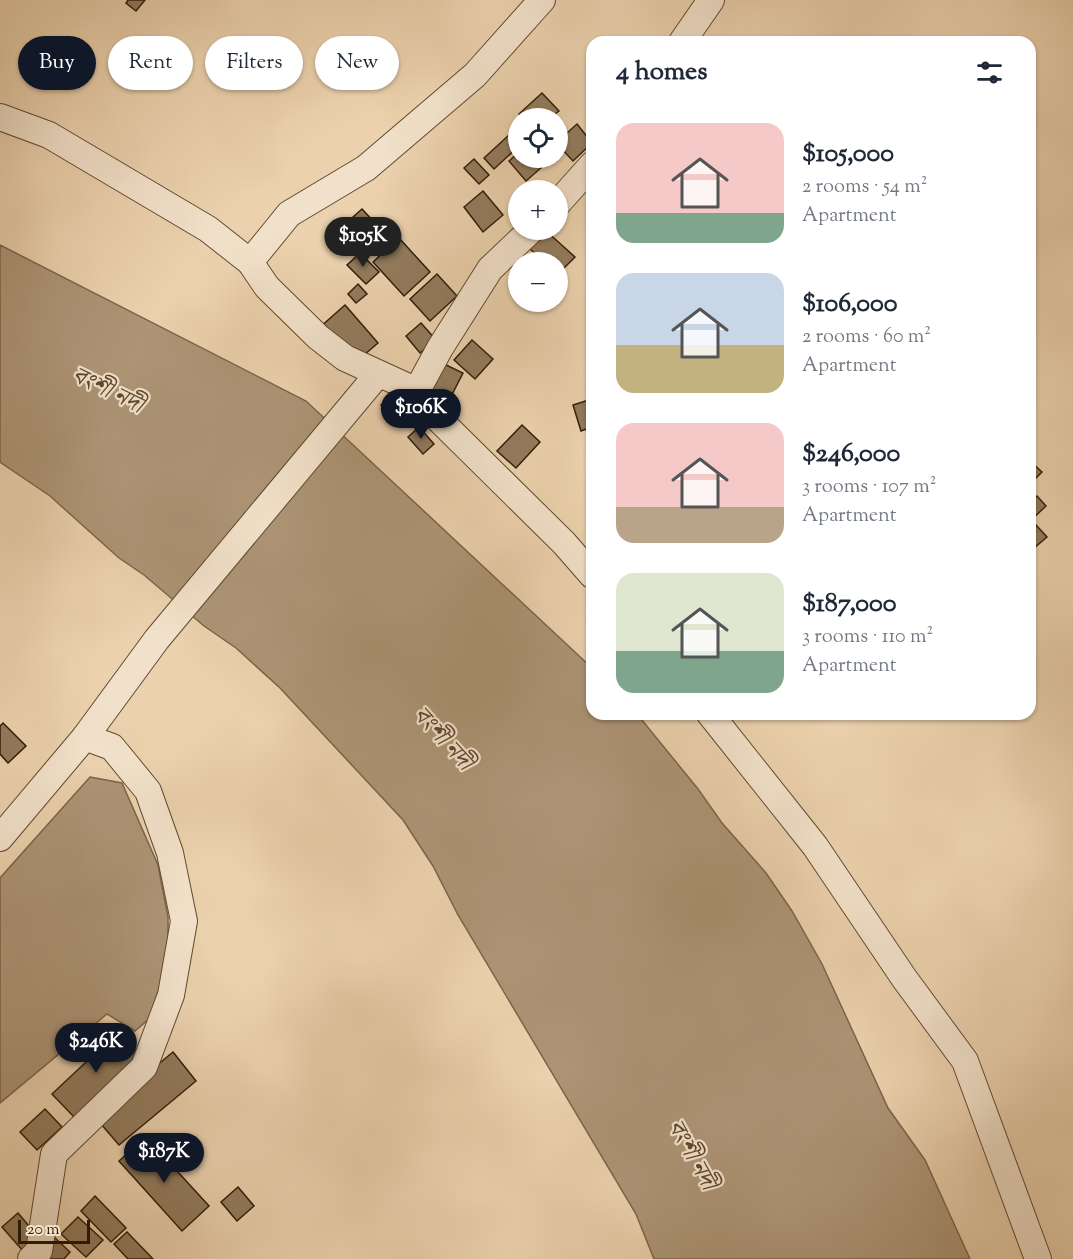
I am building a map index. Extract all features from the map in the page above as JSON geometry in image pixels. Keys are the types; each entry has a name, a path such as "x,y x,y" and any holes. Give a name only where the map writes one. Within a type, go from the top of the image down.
{"street":[{"path":"250,262 289,214 366,168 409,134 475,75 542,0"},
{"path":"686,36 711,0"},
{"path":"0,117 49,135 208,229 250,262 267,287 318,337 345,358 404,385 564,543 586,568"},
{"path":"568,192 586,172"},
{"path":"414,396 440,348 490,269 520,240"},
{"path":"0,838 85,737 157,639 378,374"},
{"path":"715,720 815,846 904,978 965,1061 1038,1259"},
{"path":"31,1259 39,1251 54,1154 144,1067 171,995 184,921 170,853 148,791 112,747 85,737"}],"water":[{"name":"বংশী নদী","path":"0,245 306,401 586,662 586,720 642,720 698,789 722,823 766,873 792,911 822,964 888,1108 925,1160 970,1259 654,1259 636,1214 458,915 433,866 403,820 280,688 236,648 204,626 144,575 119,558 50,496 0,462"},
{"path":"90,777 122,783 158,865 168,917 168,951 158,1011 135,1031 107,1014 0,1103 0,878"}],"building":[{"path":"128,0 145,0 136,11 126,3"},
{"path":"542,93 556,108 526,108"},
{"path":"577,124 586,135 586,149 573,161 568,156 568,132"},
{"path":"508,136 508,156 494,169 484,158"},
{"path":"474,159 489,175 479,184 464,168"},
{"path":"515,168 541,168 527,180"},
{"path":"483,191 503,215 483,232 464,207"},
{"path":"362,209 387,236 369,253 344,225"},
{"path":"399,238 430,272 404,296 373,262"},
{"path":"535,240 556,240 575,257 568,264 568,252 533,252 528,247"},
{"path":"360,253 379,272 366,284 347,265"},
{"path":"437,274 457,296 430,321 410,299"},
{"path":"358,284 367,294 356,303 348,294"},
{"path":"345,305 378,343 357,361 318,329"},
{"path":"421,323 436,340 420,353 406,336"},
{"path":"472,340 493,359 475,379 454,360"},
{"path":"444,364 463,373 443,412 424,402"},
{"path":"392,395 402,407 391,417 381,405"},
{"path":"586,401 586,429 581,431 573,405"},
{"path":"522,425 540,442 516,468 497,451"},
{"path":"419,427 434,444 423,454 408,437"},
{"path":"1036,466 1042,472 1036,478"},
{"path":"1036,497 1046,506 1036,515"},
{"path":"1036,525 1047,537 1036,546"},
{"path":"3,723 26,746 8,763 0,754 0,726"},
{"path":"118,1032 140,1055 74,1117 52,1094"},
{"path":"173,1052 196,1081 119,1145 95,1117"},
{"path":"45,1109 62,1127 37,1150 20,1132"},
{"path":"146,1137 209,1206 182,1231 119,1161"},
{"path":"238,1187 254,1206 237,1221 221,1202"},
{"path":"95,1196 126,1228 111,1242 81,1211"},
{"path":"18,1213 39,1238 23,1251 2,1227"},
{"path":"78,1217 103,1240 86,1257 61,1234"},
{"path":"127,1232 153,1259 128,1259 114,1244"},
{"path":"54,1237 70,1252 64,1259 37,1259 35,1257"}]}
